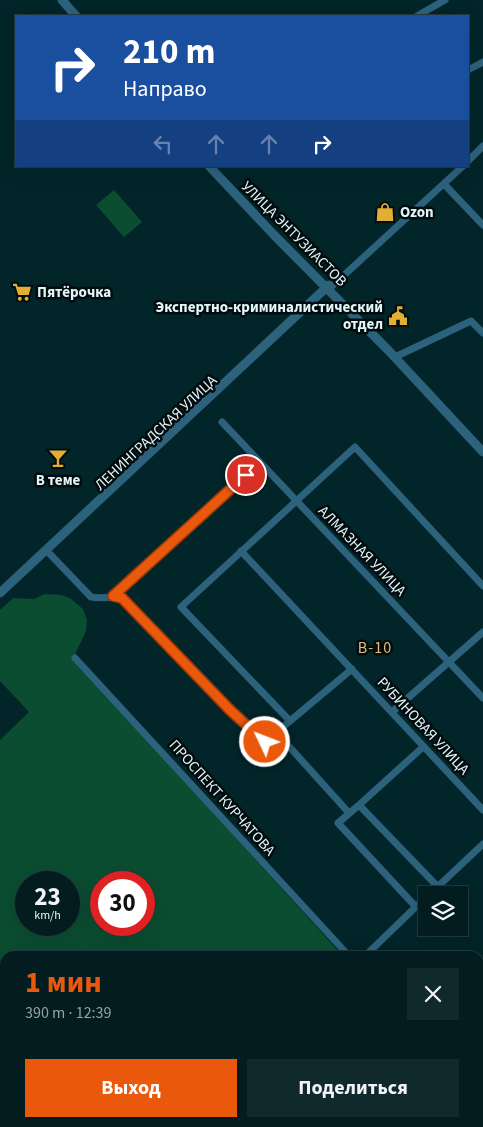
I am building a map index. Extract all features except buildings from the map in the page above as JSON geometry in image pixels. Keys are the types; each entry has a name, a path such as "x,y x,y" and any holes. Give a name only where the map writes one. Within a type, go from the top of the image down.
{"street":[{"path":"56,0 69,15"},
{"path":"62,0 75,15"},
{"path":"419,15 445,0"},
{"path":"469,69 483,62"},
{"path":"469,160 483,146"},
{"name":"УЛИЦА ЭНТУЗИАСТОВ","path":"210,167 274,235 329,287 483,452"},
{"path":"0,595 329,287 217,167"},
{"name":"ЛЕНИНГРАДСКАЯ УЛИЦА","path":"0,595 329,287 461,167"},
{"path":"444,184 483,225"},
{"path":"395,356 471,321 483,333"},
{"name":"АЛМАЗНАЯ УЛИЦА","path":"222,422 483,698"},
{"path":"290,721 181,607 354,447 483,586"},
{"path":"48,552 91,597 106,598 113,596 259,462"},
{"name":"РУБИНОВАЯ УЛИЦА","path":"241,551 483,810"},
{"path":"113,596 122,598 230,710 265,742 352,669"},
{"path":"392,712 483,632"},
{"name":"ПРОСПЕКТ КУРЧАТОВА","path":"75,658 344,951"},
{"path":"276,732 349,813"},
{"path":"369,951 416,907 338,824 423,747"},
{"path":"359,805 438,886 483,844"}],"green space":[{"path":"114,190 142,222 124,237 96,205"},
{"path":"45,594 62,595 71,599 83,609 87,620 86,631 73,659 338,951 0,951 0,740 29,712 0,681 0,610 13,598 34,599"}],"place":[{"name":"Ozon","path":"385,212"},
{"name":"Пятёрочка","path":"22,292"},
{"name":"Экспертно-криминалистический отдел","path":"398,316"},
{"name":"В теме","path":"58,458"}],"district":[{"name":"В-10","path":"375,648"}],"route":[{"path":"246,475 113,596 122,598 230,710 265,742"}]}
